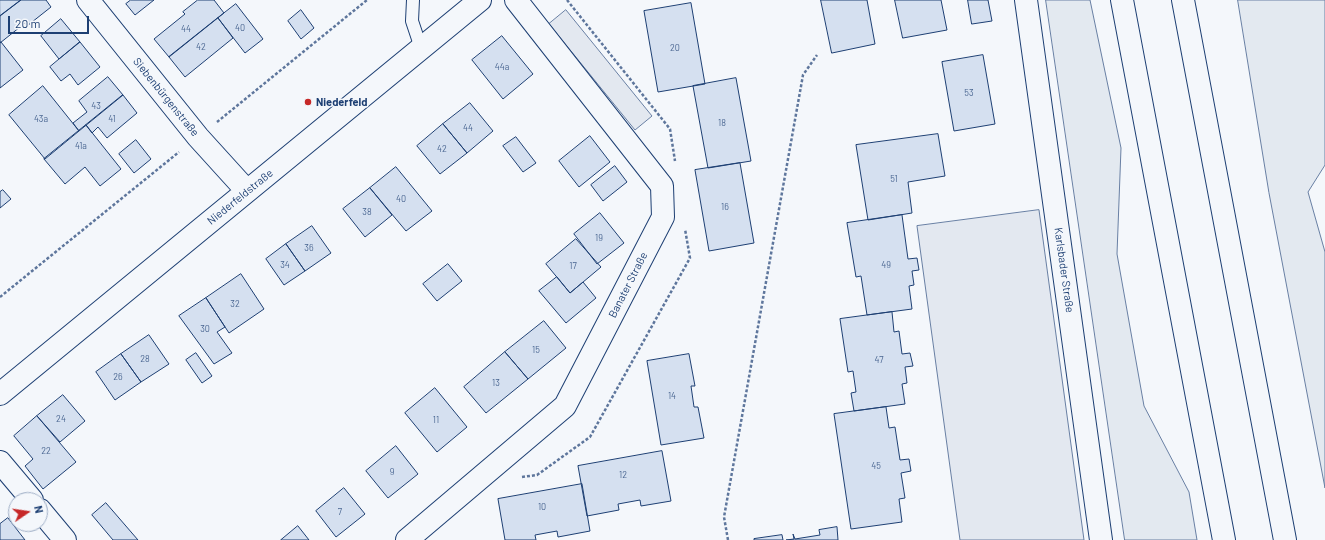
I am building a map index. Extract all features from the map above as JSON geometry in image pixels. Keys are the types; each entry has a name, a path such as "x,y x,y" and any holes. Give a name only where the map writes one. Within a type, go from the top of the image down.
{"main road":[{"name":"Siebenbürgenstraße","path":"88,0 198,137 247,191"},
{"name":"Niederfeldstraße","path":"0,394 480,0"},
{"name":"Banater Straße","path":"407,540 565,406 663,217 662,186 516,0"},
{"name":"Karlsbader Straße","path":"1026,0 1101,540"},
{"path":"1122,0 1224,540"},
{"path":"1183,0 1285,540"},
{"path":"0,462 25,492"},
{"path":"48,520 65,540"}],"lane":[{"path":"413,0 412,21 421,48"}],"path":[{"path":"728,540 724,517 802,75 817,54"}],"shaded area":[{"path":"1046,0 1090,0 1121,148 1117,254 1144,406 1189,492 1197,540 1125,540"},
{"path":"1238,0 1325,0 1325,165 1308,192 1325,252 1325,488 1269,193"},
{"path":"566,10 652,116 635,130 549,24"},
{"path":"1039,210 1084,540 960,540 917,226"}],"building":[{"path":"0,0 21,0 0,16"},
{"path":"21,0 46,0 51,7 27,26 25,23 0,43 0,16"},
{"path":"131,0 154,0 135,15 126,4"},
{"path":"198,0 214,0 224,13 169,57 154,39 185,14 183,12"},
{"path":"821,0 867,0 875,44 832,53"},
{"path":"895,0 941,0 947,30 903,38"},
{"path":"968,0 988,0 992,21 972,24"},
{"path":"691,3 705,84 658,92 644,11"},
{"path":"236,4 263,39 245,53 218,18"},
{"path":"301,10 314,28 301,39 288,21"},
{"path":"218,18 233,38 185,77 169,57"},
{"path":"61,19 80,42 59,59 41,36"},
{"path":"502,36 533,74 503,99 472,60"},
{"path":"1,42 23,70 0,88 0,43"},
{"path":"80,42 100,67 78,85 70,74 61,81 50,67"},
{"path":"983,55 995,124 954,131 942,62"},
{"path":"108,77 123,95 79,131 73,123 87,112 79,101"},
{"path":"736,78 751,161 708,168 693,86"},
{"path":"43,86 79,131 45,159 9,115"},
{"path":"123,95 137,113 107,138 98,127 92,133 86,125"},
{"path":"470,103 493,131 467,153 443,124"},
{"path":"443,124 467,153 440,174 417,146"},
{"path":"86,125 121,169 100,186 85,167 65,184 44,159"},
{"path":"938,134 945,176 908,182 912,213 868,220 856,145"},
{"path":"590,136 610,162 579,187 559,161"},
{"path":"516,137 536,163 523,172 503,146"},
{"path":"136,140 151,159 134,173 119,154"},
{"path":"740,163 754,243 709,251 695,170"},
{"path":"615,166 627,182 603,201 591,185"},
{"path":"396,167 432,211 406,231 370,188"},
{"path":"370,188 392,215 365,237 343,209"},
{"path":"3,190 11,199 0,208 0,192"},
{"path":"600,213 624,243 597,264 574,234"},
{"path":"902,215 908,259 917,258 919,270 912,271 914,285 909,286 912,309 867,315 861,276 856,277 847,223"},
{"path":"312,226 331,253 305,271 286,244"},
{"path":"576,239 601,267 570,293 546,264"},
{"path":"286,244 305,271 284,285 266,259"},
{"path":"448,264 462,281 437,301 423,284"},
{"path":"241,274 264,309 229,333 206,298"},
{"path":"557,277 570,293 583,282 596,298 566,323 539,291"},
{"path":"206,298 225,327 217,332 232,353 214,364 179,316"},
{"path":"892,312 894,332 899,331 902,354 910,353 913,366 905,367 907,383 902,384 905,404 854,411 851,393 856,392 853,371 848,372 840,319"},
{"path":"544,321 566,348 528,379 505,352"},
{"path":"149,335 169,364 141,382 121,354"},
{"path":"505,352 528,379 486,413 464,387"},
{"path":"196,353 212,376 202,383 186,360"},
{"path":"121,354 141,382 115,400 96,372"},
{"path":"689,354 695,386 691,386 694,407 698,407 704,438 661,445 647,361"},
{"path":"435,388 467,427 437,452 405,413"},
{"path":"63,395 85,421 60,442 37,416"},
{"path":"886,407 889,428 895,427 900,460 909,459 911,471 901,473 905,498 899,499 902,522 851,529 834,414"},
{"path":"37,416 76,462 43,489 25,466 33,459 14,436"},
{"path":"396,446 418,474 388,498 366,471"},
{"path":"662,451 671,501 641,506 640,500 618,504 619,510 587,516 578,466"},
{"path":"582,484 590,531 558,537 557,531 535,535 536,540 505,540 498,499"},
{"path":"344,488 365,514 336,537 316,511"},
{"path":"106,503 138,540 113,540 92,515"},
{"path":"8,518 8,532 19,532 25,540 0,540 0,524"},
{"path":"298,526 309,540 281,540"},
{"path":"837,527 838,540 786,540 794,539 793,534 795,539 820,535 819,530"},
{"path":"782,535 783,540 754,540 754,539"}],"place":[{"name":"Niederfeld","path":"308,102"}]}
